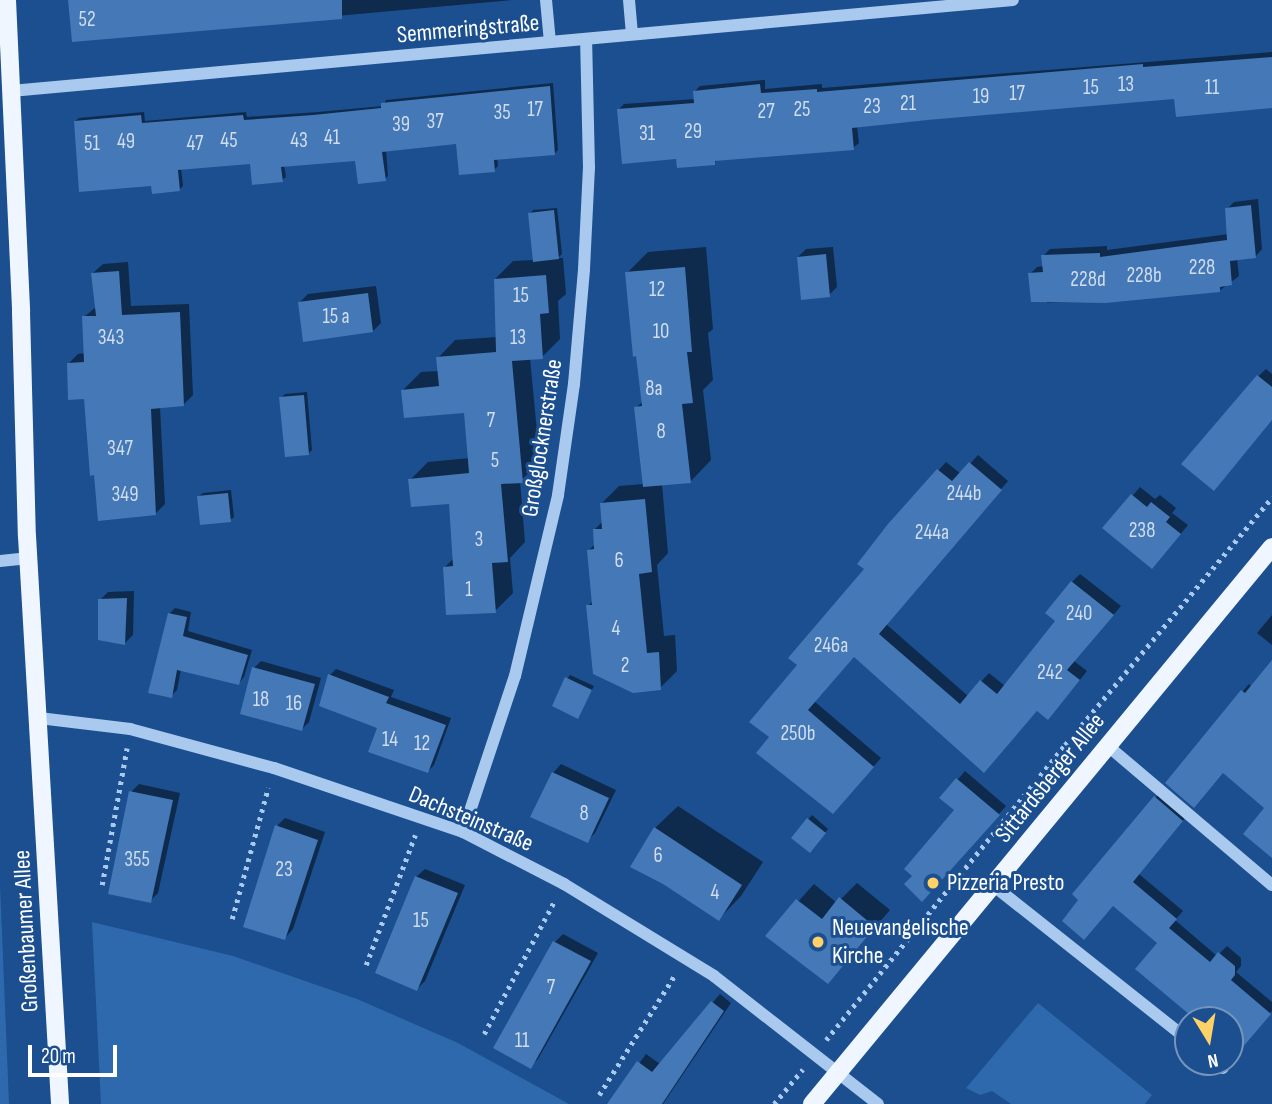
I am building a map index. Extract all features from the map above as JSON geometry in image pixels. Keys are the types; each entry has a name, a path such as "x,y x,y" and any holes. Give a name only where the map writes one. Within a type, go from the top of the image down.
{"main road":[{"name":"Großenbaumer Allee","path":"6,0 29,558 60,1104"},
{"name":"Sittardsberger Allee","path":"811,1104 1272,547"}],"street":[{"path":"546,0 550,42"},
{"path":"629,0 632,34"},
{"name":"Semmeringstraße","path":"11,91 1013,0"},
{"name":"Großglocknerstraße","path":"463,832 515,676 560,482 574,384 584,269 589,168 586,39"},
{"path":"0,561 29,558"},
{"name":"Dachsteinstraße","path":"38,718 130,729 274,768 463,832 564,884 685,958 816,1053 878,1104"},
{"path":"1108,746 1272,884"},
{"path":"994,886 1174,1029"}],"path":[{"path":"774,1104 1065,745 1272,497"},
{"path":"102,885 130,729"},
{"path":"232,919 274,768"},
{"path":"366,965 421,817"},
{"path":"484,1034 564,884"},
{"path":"599,1095 685,958"}],"shaded area":[{"path":"0,885 9,1104 0,1104"},
{"path":"92,922 233,956 357,999 458,1043 569,1104 101,1104"},
{"path":"1038,1003 1152,1095 1145,1104 1011,1104 992,1091 980,1095 966,1088"}],"building":[{"path":"68,0 342,0 342,19 72,42"},
{"path":"1272,57 1272,108 1176,117 1174,99 928,120 852,128 854,150 715,161 715,165 677,168 676,159 622,164 617,109 694,103 693,91 760,84 761,93 817,89 817,92 1143,64 1143,67"},
{"path":"550,86 555,155 494,160 495,172 459,175 456,144 382,152 386,181 358,184 355,161 281,167 283,182 252,185 250,164 178,170 180,191 152,194 151,186 79,192 74,121 141,115 142,123 243,115 244,120 313,115 381,108 381,103"},
{"path":"1251,205 1256,258 1230,261 1232,285 1220,287 1220,292 1105,303 1031,302 1028,273 1043,272 1041,255 1100,253 1100,257 1227,240 1225,208"},
{"path":"554,210 559,259 533,262 528,213"},
{"path":"826,254 830,297 801,300 797,257"},
{"path":"685,267 692,352 687,352 693,403 682,404 691,483 643,487 634,407 642,406 636,356 633,357 625,272"},
{"path":"119,271 122,315 180,312 184,406 151,409 156,515 98,521 94,475 90,476 84,399 68,400 67,363 84,362 82,316 96,316 91,273"},
{"path":"546,275 549,313 540,314 543,359 512,361 523,483 501,484 508,562 492,563 496,613 446,615 443,567 453,566 449,504 411,507 408,479 469,473 464,413 404,418 401,390 439,386 436,357 496,352 494,279"},
{"path":"368,293 373,332 303,342 298,302"},
{"path":"1257,375 1272,387 1272,420 1214,491 1181,464"},
{"path":"304,395 309,455 285,457 279,397"},
{"path":"969,462 1002,490 879,634 960,704 980,680 997,694 1055,621 1045,613 1071,581 1114,615 1067,670 1080,680 1048,720 1037,711 984,773 854,657 808,710 874,767 833,814 756,753 769,737 749,722 797,665 788,658 864,569 857,564 888,524 937,469 952,481"},
{"path":"228,493 231,522 200,525 197,496"},
{"path":"1131,494 1147,507 1151,502 1170,517 1166,522 1181,534 1152,569 1102,528"},
{"path":"645,499 652,572 639,574 647,653 659,652 661,690 633,693 593,674 586,605 592,605 587,550 594,549 593,529 602,529 600,503"},
{"path":"127,598 125,645 98,640 98,599"},
{"path":"168,613 187,617 183,636 248,655 239,685 177,670 172,698 148,693"},
{"path":"1272,660 1272,858 1243,834 1264,808 1223,773 1194,808 1165,783 1241,690 1245,693"},
{"path":"252,667 315,684 302,731 240,714"},
{"path":"328,674 389,697 386,703 446,725 428,773 368,752 377,728 319,706"},
{"path":"565,677 592,690 578,719 552,706"},
{"path":"552,772 609,798 588,843 530,817"},
{"path":"956,778 1000,815 922,902 904,884 912,876 904,869 954,810 939,798"},
{"path":"129,791 173,800 151,903 108,894"},
{"path":"1154,796 1183,821 1133,882 1177,919 1169,928 1210,962 1218,952 1235,966 1235,975 1231,980 1271,1014 1244,1046 1244,1006 1179,1006 1135,969 1157,943 1113,906 1084,940 1062,921 1078,900 1072,894"},
{"path":"807,818 826,833 810,853 791,838"},
{"path":"275,825 318,840 285,940 243,927"},
{"path":"654,827 742,885 719,921 663,884 630,867"},
{"path":"415,876 458,893 417,991 375,973"},
{"name":"Neuevangelische Kirche","path":"839,897 875,927 828,984 765,936 796,899 822,919"},
{"path":"553,941 591,961 531,1069 493,1048"},
{"path":"711,1001 724,1011 662,1104 607,1104 637,1061 652,1072"}],"place":[{"name":"Pizzeria Presto","path":"933,883"},
{"name":"Neuevangelische Kirche","path":"818,942"}]}
